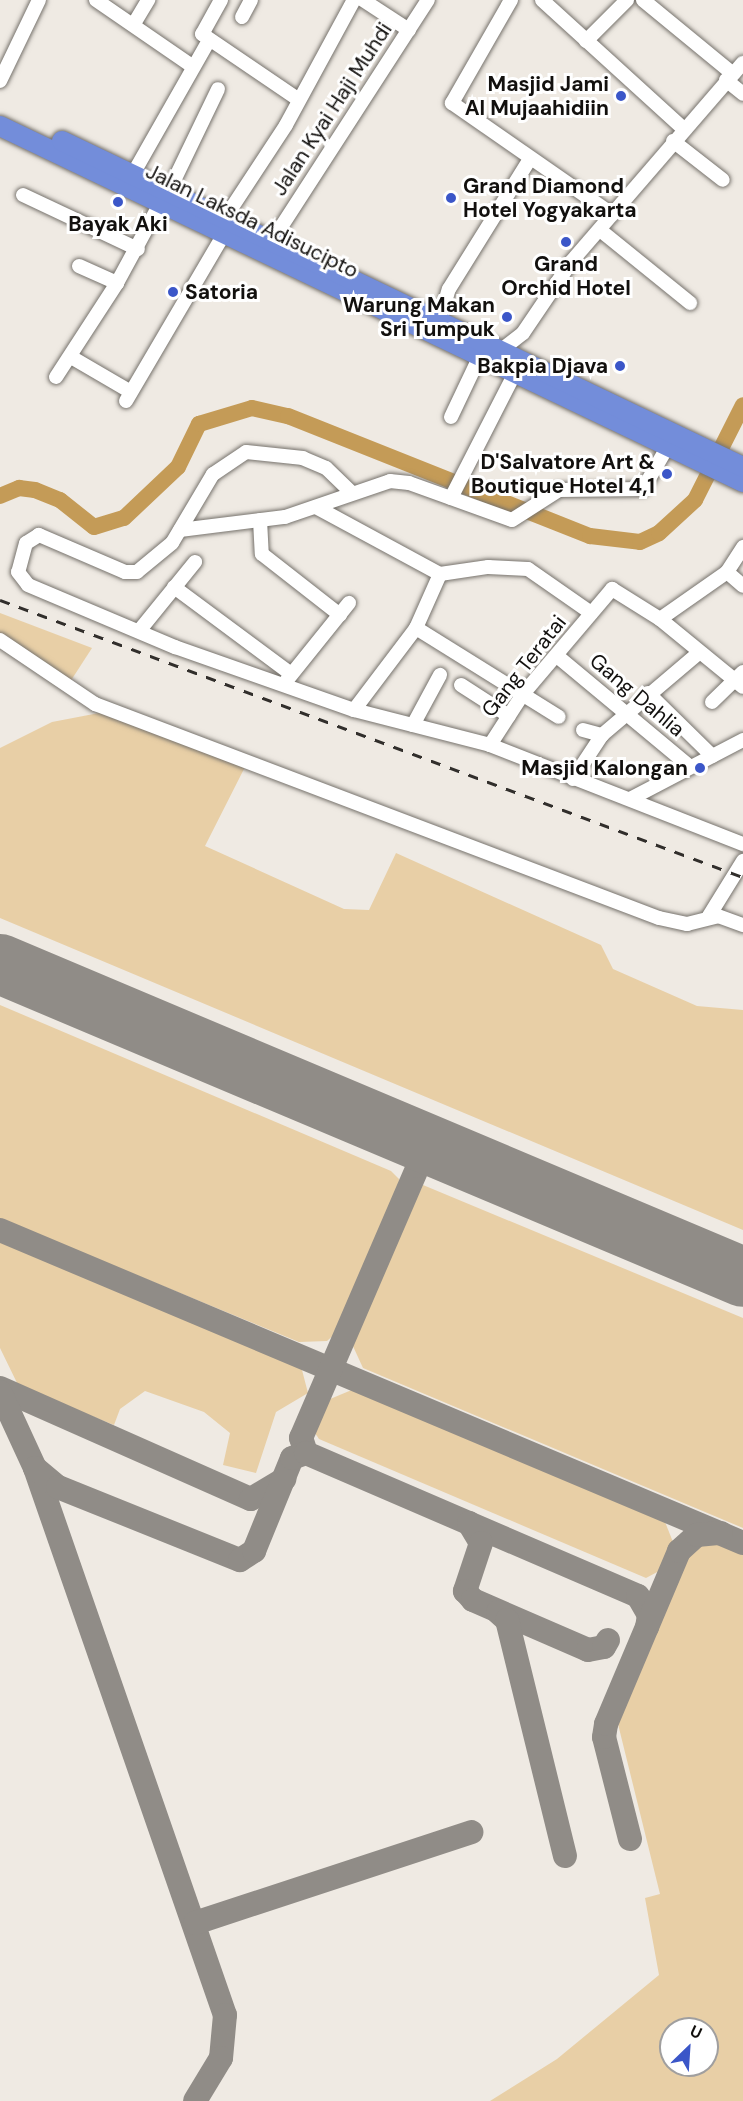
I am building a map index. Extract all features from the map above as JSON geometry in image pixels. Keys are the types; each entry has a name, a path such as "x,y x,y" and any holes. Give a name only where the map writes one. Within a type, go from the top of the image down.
{"highway":[{"name":"Jalan Laksda Adisucipto","path":"0,112 133,174 165,197"},
{"name":"Jalan Laksda Adisucipto","path":"0,126 165,197 479,357 517,368 699,452 742,476"},
{"name":"Jalan Laksda Adisucipto","path":"224,226 272,241 500,351 517,368 668,446 699,452"}],"street":[{"path":"0,81 39,0"},
{"path":"96,0 135,22 192,66"},
{"path":"135,22 148,0"},
{"path":"221,0 201,32 209,40 300,100"},
{"path":"242,17 251,0"},
{"path":"71,357 129,396 224,226 300,100 354,0"},
{"path":"363,0 409,30"},
{"name":"Jalan Kyai Haji Muhdi","path":"272,241 428,0"},
{"path":"511,0 452,103 612,214"},
{"path":"542,0 684,129"},
{"path":"586,41 627,0"},
{"path":"643,0 729,77 743,94"},
{"path":"133,174 192,66 209,40"},
{"path":"500,351 523,333 612,214 743,63"},
{"path":"56,377 71,357 138,249 218,89"},
{"path":"673,141 723,180"},
{"path":"439,323 448,290 530,159"},
{"path":"23,195 138,249"},
{"path":"600,230 690,303"},
{"path":"79,266 117,283"},
{"path":"451,498 517,368 523,333"},
{"path":"452,417 479,357"},
{"path":"180,530 260,520 316,507 390,481 451,498 506,521 559,490 643,489 668,446"},
{"path":"352,493 326,468 303,458 246,453 213,474 180,530 137,572 125,572 39,535 26,543 18,560 18,572 28,585 284,688 354,710 490,745 573,779 632,798 743,844"},
{"path":"316,507 440,574 488,567 528,569 591,613"},
{"path":"260,520 262,554 340,615"},
{"path":"712,702 740,679 700,652 660,619 727,572 743,547"},
{"path":"139,631 195,562"},
{"path":"727,572 743,586"},
{"path":"354,710 416,628 440,574"},
{"path":"174,587 290,673"},
{"name":"Gang Teratai","path":"490,745 523,694 612,589 660,619"},
{"path":"284,688 290,673 349,603"},
{"path":"416,628 559,717"},
{"path":"0,640 95,704 659,918 687,924 709,916 743,925"},
{"path":"573,779 602,735 648,693 700,652"},
{"name":"Gang Dahlia","path":"557,656 690,767"},
{"path":"413,725 440,675"},
{"path":"461,685 509,716"},
{"path":"648,693 712,756"},
{"path":"583,730 602,735"},
{"path":"632,798 743,740"},
{"path":"709,916 743,861"}],"shaded area":[{"path":"0,613 92,648 70,682 0,636"},
{"path":"99,713 126,718 245,767 205,846 344,909 369,910 396,853 601,945 613,969 697,1006 743,1010 743,1230 0,918 0,748 52,722"},
{"path":"0,1005 391,1171 399,1179 398,1190 337,1332 327,1341 299,1342 0,1219"},
{"path":"423,1185 743,1318 743,1528 363,1368 352,1344 355,1330"},
{"path":"0,1241 289,1359 302,1370 308,1393 276,1412 256,1473 223,1465 230,1433 204,1412 145,1391 120,1409 114,1425 19,1387 0,1348"},
{"path":"354,1389 663,1517 673,1542 661,1570 646,1578 319,1439 313,1430 323,1402"},
{"path":"711,1540 743,1551 743,2101 490,2101 557,2059 659,1975 645,1898 660,1894 617,1720 690,1549"}],"waterway":[{"path":"0,496 19,488 35,490 60,500 94,527 124,518 178,467 199,424 252,408 288,416 590,536 640,542 659,533 695,500 743,405"}],"taxiway":[{"path":"0,957 10,968"},
{"path":"405,1135 418,1155 418,1166"},
{"path":"306,1453 301,1438 418,1166 444,1151"},
{"path":"0,1230 743,1543"},
{"path":"0,1388 251,1499 284,1479"},
{"path":"0,1392 35,1468 225,2015 221,2058 195,2101"},
{"path":"35,1468 58,1487 240,1560 254,1551 292,1458 306,1453 638,1596 649,1615 647,1627"},
{"path":"469,1523 481,1543 465,1591 473,1600 588,1650 604,1647 608,1640"},
{"path":"630,1839 604,1737 606,1724 679,1551 697,1535 721,1533"},
{"path":"498,1612 507,1620 565,1856"},
{"path":"195,1923 471,1832"}],"runway":[{"path":"0,964 743,1277"}],"railway":[{"path":"0,600 743,877"}],"place":[{"name":"Masjid Jami Al Mujaahidiin","path":"621,96"},
{"name":"Grand Diamond Hotel Yogyakarta","path":"451,198"},
{"name":"Bayak Aki","path":"118,202"},
{"name":"Grand Orchid Hotel","path":"566,242"},
{"name":"Satoria","path":"173,292"},
{"name":"Warung Makan Sri Tumpuk","path":"507,317"},
{"name":"Bakpia Djava","path":"620,366"},
{"name":"D'Salvatore Art & Boutique Hotel 4,1","path":"667,474"},
{"name":"Masjid Kalongan","path":"700,768"}]}
